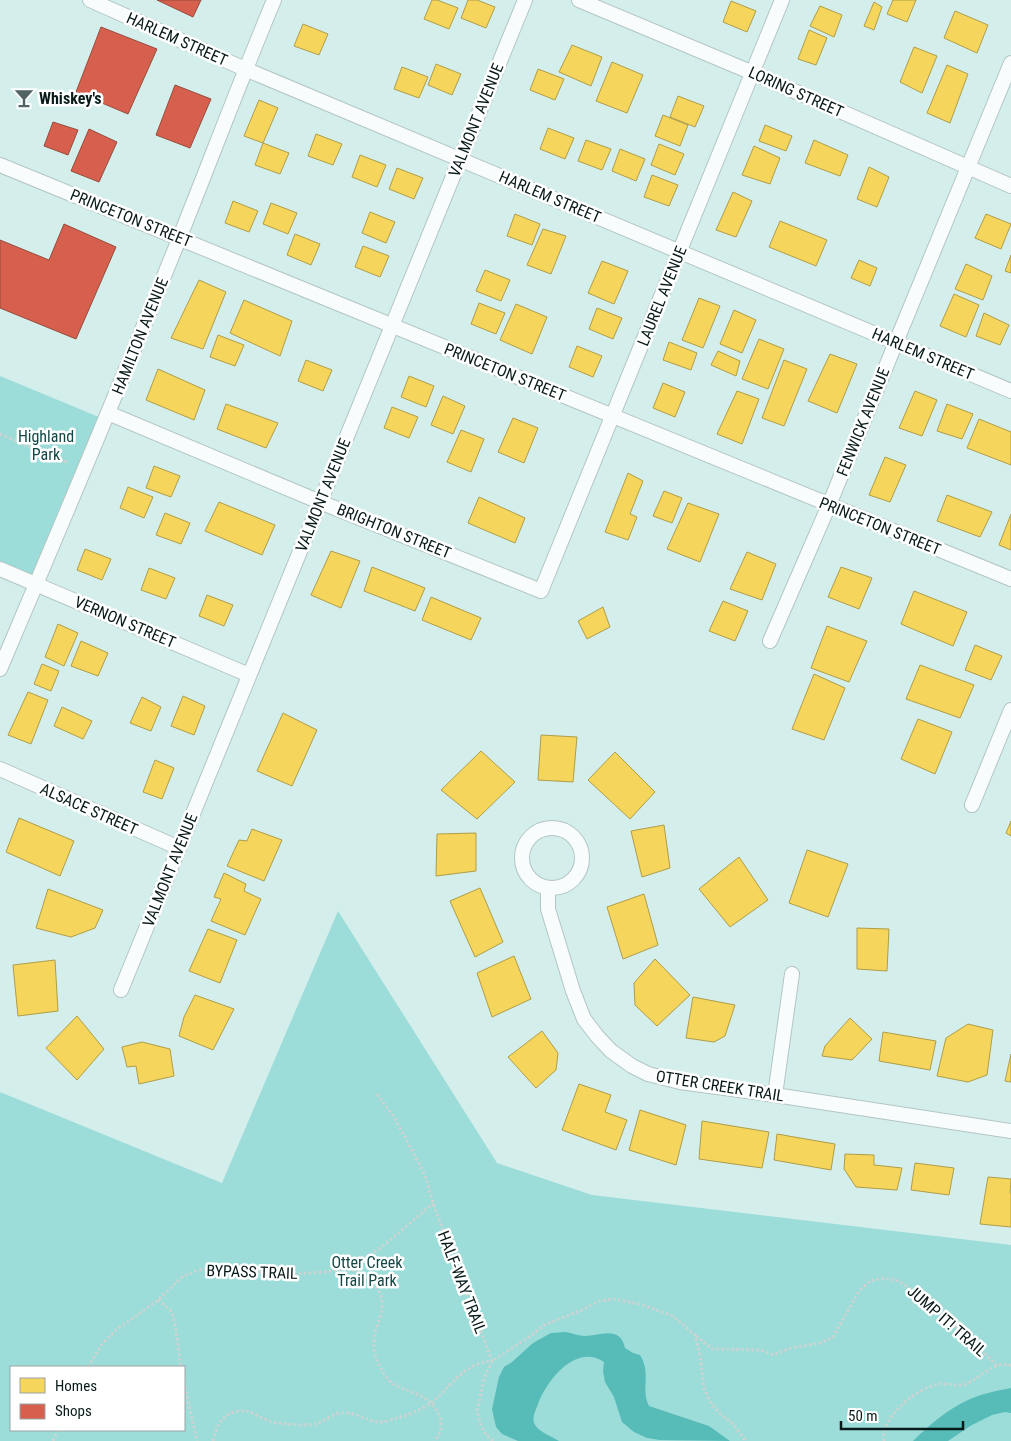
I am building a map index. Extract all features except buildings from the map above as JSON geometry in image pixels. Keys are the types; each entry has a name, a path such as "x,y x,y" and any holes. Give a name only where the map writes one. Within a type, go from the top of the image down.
{"street":[{"name":"HARLEM STREET","path":"90,0 245,69 1011,391"},
{"name":"HAMILTON AVENUE","path":"0,669 108,413 274,0"},
{"name":"VALMONT AVENUE","path":"121,990 525,0"},
{"name":"LORING STREET","path":"579,0 753,72 1011,186"},
{"name":"LAUREL AVENUE","path":"541,591 614,416 782,0"},
{"name":"FENWICK AVENUE","path":"770,641 829,505 1011,63"},
{"name":"PRINCETON STREET","path":"0,165 1011,579"},
{"name":"BRIGHTON STREET","path":"108,413 320,502 541,591"},
{"name":"VERNON STREET","path":"0,569 249,675"},
{"path":"972,805 1011,710"},
{"name":"ALSACE STREET","path":"0,769 179,848"},
{"path":"550,827 561,828 571,833 578,841 583,853 582,864 578,875 571,882 558,888 548,888 536,884 527,876 522,866 522,854 529,837 538,830 550,827"},
{"name":"OTTER CREEK TRAIL","path":"548,888 548,909 578,1006 584,1019 611,1051 632,1066 664,1080 1011,1131"},
{"path":"775,1095 792,974"}],"path":[{"path":"0,434 69,463"},
{"name":"HALF-WAY TRAIL","path":"376,1093 394,1117 409,1142 425,1175 433,1203 492,1360"},
{"name":"BYPASS TRAIL","path":"89,1366 102,1344 116,1330 158,1300 182,1277 210,1268 308,1274 347,1268 360,1262 433,1203"},
{"path":"347,1268 363,1273 380,1294 382,1308 373,1340 375,1355 388,1380 400,1389 422,1397 431,1403 440,1415 442,1428 434,1441"},
{"name":"JUMP IT! TRAIL","path":"213,1441 217,1427 224,1417 233,1412 245,1411 273,1422 314,1425 340,1412 380,1423 407,1416 431,1403 446,1387 472,1365 492,1360 544,1326 599,1301 615,1299 642,1305 673,1316 712,1349 761,1350 773,1355 791,1348 820,1343 833,1337 859,1291 870,1281 884,1278 899,1281 912,1290 978,1346 996,1366"},
{"path":"158,1300 170,1311 175,1324 181,1366"},
{"path":"695,1336 700,1356 704,1388 709,1400 718,1412 733,1424 746,1441"},
{"path":"492,1360 484,1379 477,1411 480,1425 486,1435 493,1441"},
{"path":"884,1441 883,1434 887,1422 896,1410 927,1388 938,1384 966,1384 996,1366 1011,1365"},
{"path":"185,1387 197,1441"}],"green space":[{"name":"Highland Park","path":"0,376 106,420 36,584 0,569"},
{"name":"Otter Creek Trail Park","path":"338,911 497,1163 592,1195 1011,1245 1011,1441 0,1441 0,1092 222,1183"}],"shaded area":[{"path":"566,1332 583,1336 609,1333 619,1336 625,1348 640,1355 643,1362 646,1375 645,1393 649,1406 709,1426 730,1441 660,1440 647,1438 634,1432 622,1422 614,1397 605,1382 604,1362 593,1357 583,1357 564,1367 555,1375 538,1404 534,1415 534,1423 542,1431 559,1441 518,1441 502,1434 496,1427 492,1409 499,1377 504,1367 533,1343 551,1333"},
{"path":"1011,1388 1011,1413 1005,1412 992,1415 970,1426 948,1441 913,1441 959,1404 982,1395"}],"place":[{"name":"Whiskey's","path":"24,98"}]}
